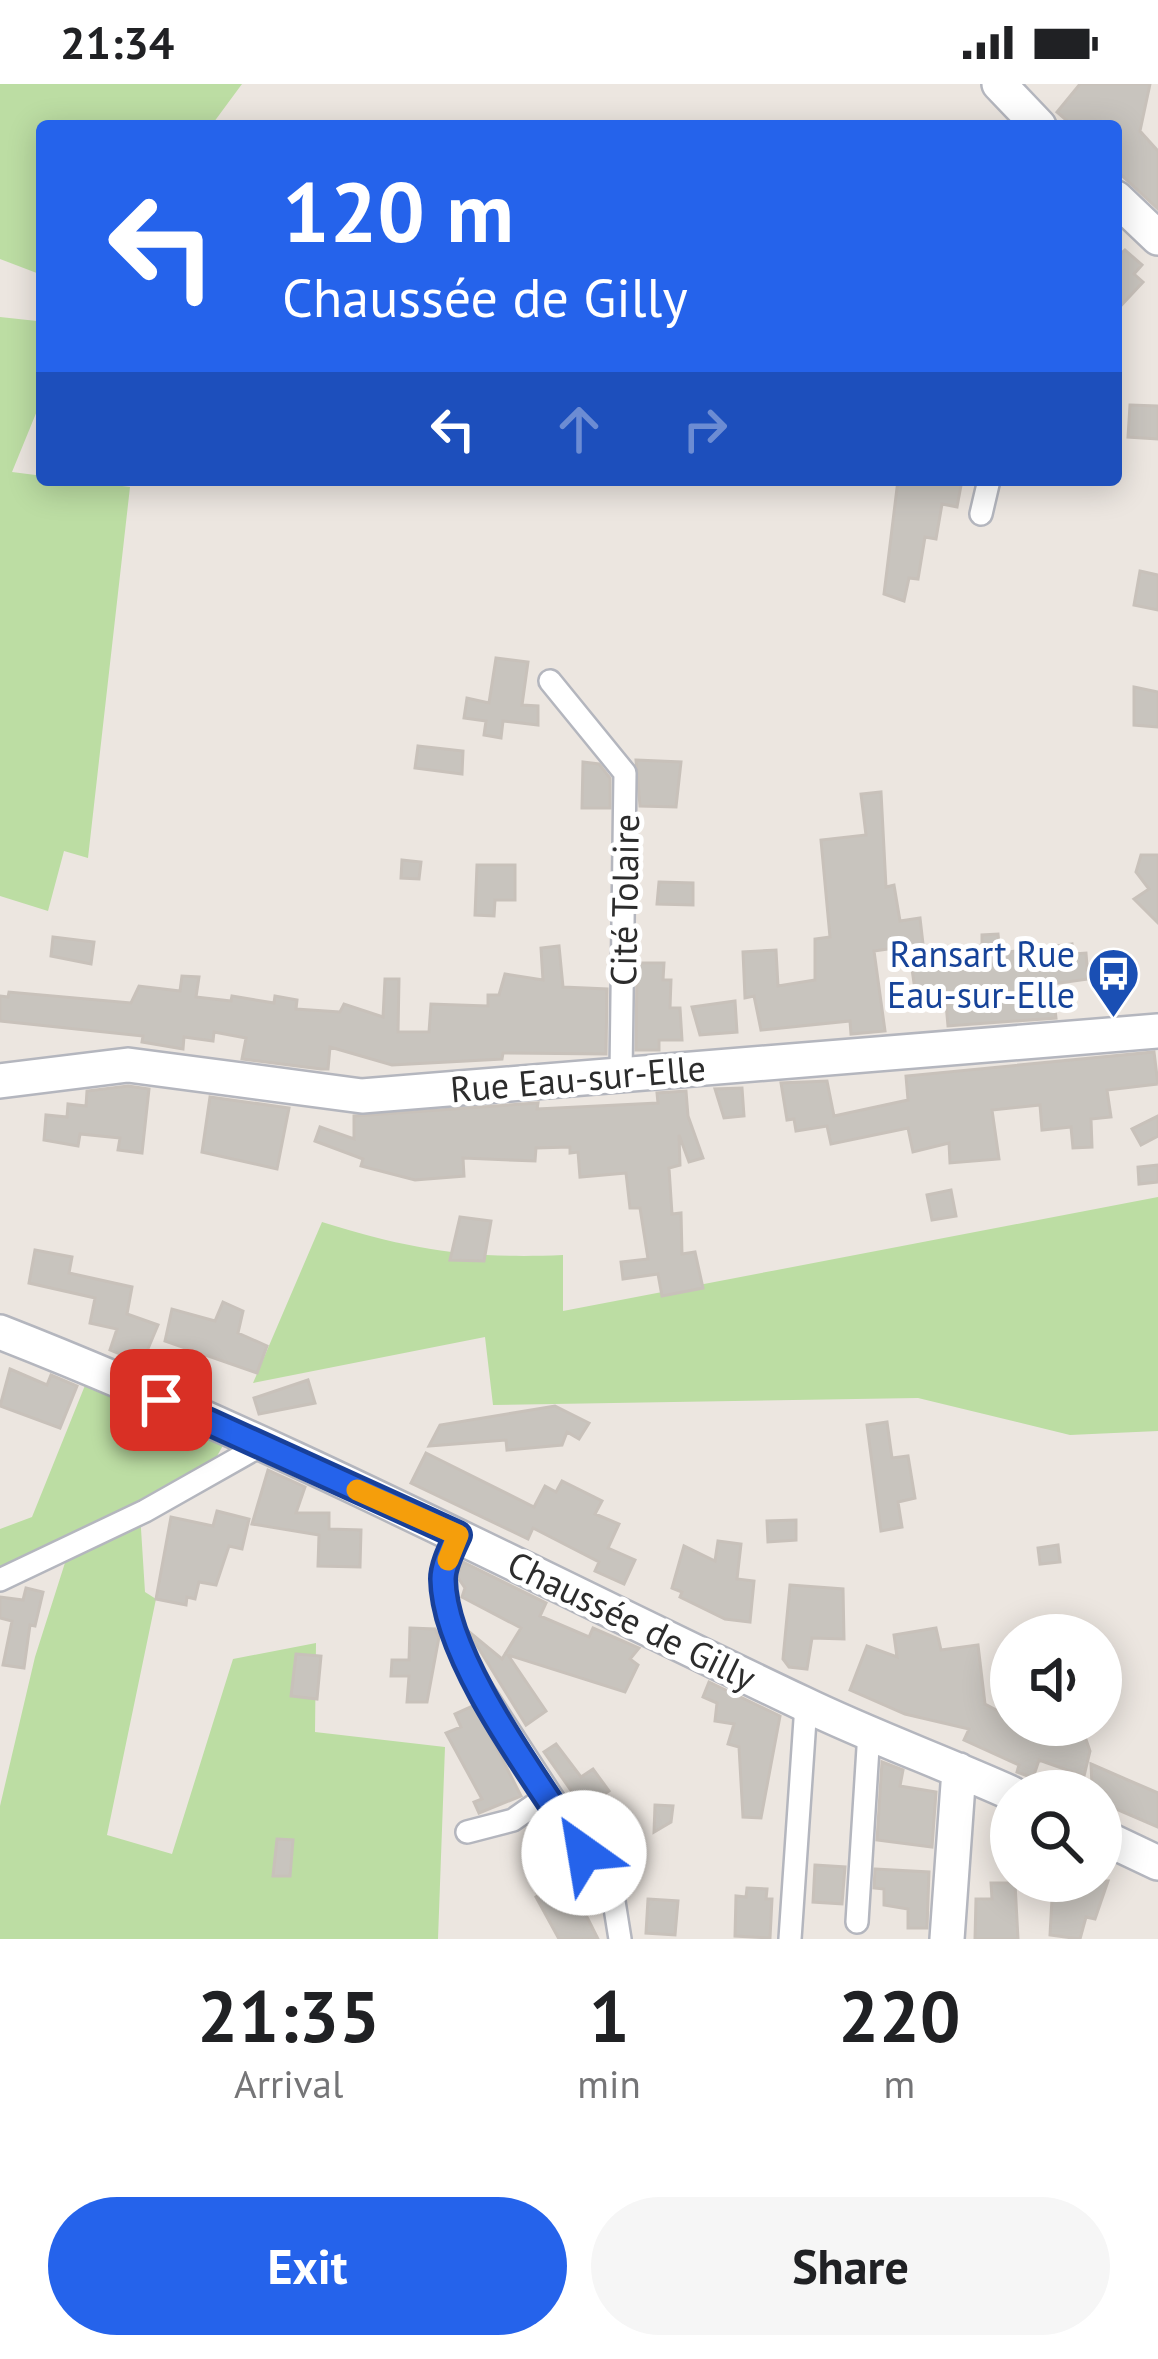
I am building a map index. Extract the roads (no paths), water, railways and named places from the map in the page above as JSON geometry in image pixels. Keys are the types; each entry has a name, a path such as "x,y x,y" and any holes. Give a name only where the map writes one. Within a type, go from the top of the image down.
{"street":[{"path":"999,84 1033,120"},
{"path":"1122,204 1158,238"},
{"path":"980,514 987,486"},
{"name":"Cité Tolaire","path":"550,681 625,773 621,1074"},
{"name":"Rue Eau-sur-Elle","path":"0,1081 128,1065 362,1096 1158,1031"},
{"name":"Chaussée de Gilly","path":"0,1332 458,1535 806,1706 990,1784"},
{"path":"0,1580 145,1511 260,1446"},
{"path":"458,1535 442,1574 447,1618 467,1666 612,1889 620,1939"},
{"path":"790,1939 806,1706"},
{"path":"857,1922 869,1732"},
{"path":"947,1939 959,1770"},
{"path":"467,1832 514,1820 548,1796"},
{"path":"1122,1846 1158,1863"}],"place":[{"name":"Ransart Rue Eau-sur-Elle","path":"1114,1020"}]}
